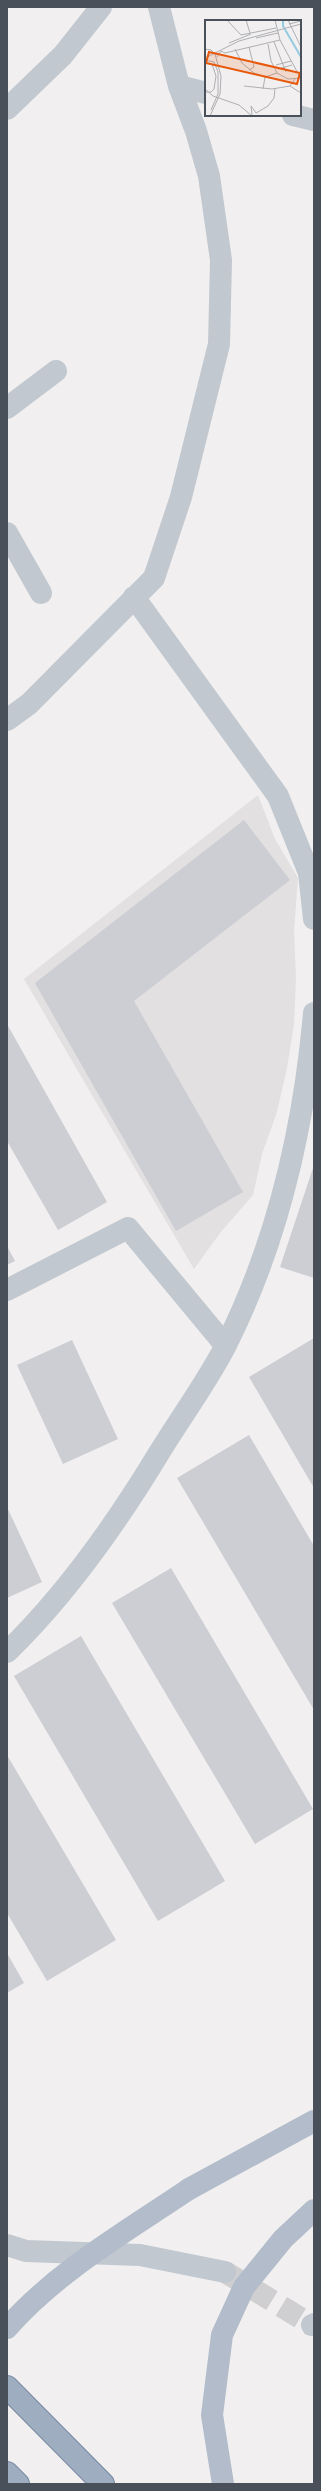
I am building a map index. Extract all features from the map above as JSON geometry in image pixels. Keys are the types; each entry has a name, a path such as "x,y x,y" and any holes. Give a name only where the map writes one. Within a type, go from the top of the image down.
{"highway":[{"path":"7,2387 103,2484"},
{"path":"7,2473 18,2484"}],"main road":[{"path":"7,2328 18,2315 79,2263 189,2189 314,2121"},
{"path":"223,2484 212,2415 222,2335 244,2287 283,2238 314,2210"}],"street":[{"path":"7,109 63,55 101,7"},
{"path":"7,720 29,704 154,578 181,497 219,344 221,260 209,176 201,146 179,86 159,7"},
{"path":"179,86 205,93"},
{"path":"297,116 314,120"},
{"path":"7,408 56,371"},
{"path":"7,533 41,593"},
{"path":"134,597 278,796 311,872 314,919"},
{"path":"7,1652 52,1603 113,1525 225,1345 269,1242 285,1188 298,1134 309,1068 314,1013"},
{"path":"7,1290 128,1228 225,1345"},
{"path":"7,2245 26,2251 140,2255 225,2272"}],"shaded area":[{"path":"258,795 275,839 298,878 294,931 296,977 294,1024 287,1068 277,1112 262,1154 253,1195 220,1233 194,1269 24,979"}],"building":[{"path":"244,820 290,880 134,1001 243,1192 176,1231 35,983"},
{"path":"7,1024 107,1202 58,1230 7,1141"},
{"path":"314,1165 314,1278 280,1267"},
{"path":"7,1246 15,1261 7,1265"},
{"path":"314,1338 314,1488 249,1377"},
{"path":"72,1340 118,1439 63,1464 17,1365"},
{"path":"249,1435 314,1546 314,1710 177,1478"},
{"path":"7,1507 42,1582 7,1598"},
{"path":"171,1568 313,1809 255,1844 112,1603"},
{"path":"81,1636 225,1881 158,1921 14,1676"},
{"path":"7,1755 116,1940 47,1981 7,1913"},
{"path":"7,1953 24,1983 7,1993"}],"tunnel":[{"path":"225,2272 312,2325"}]}
